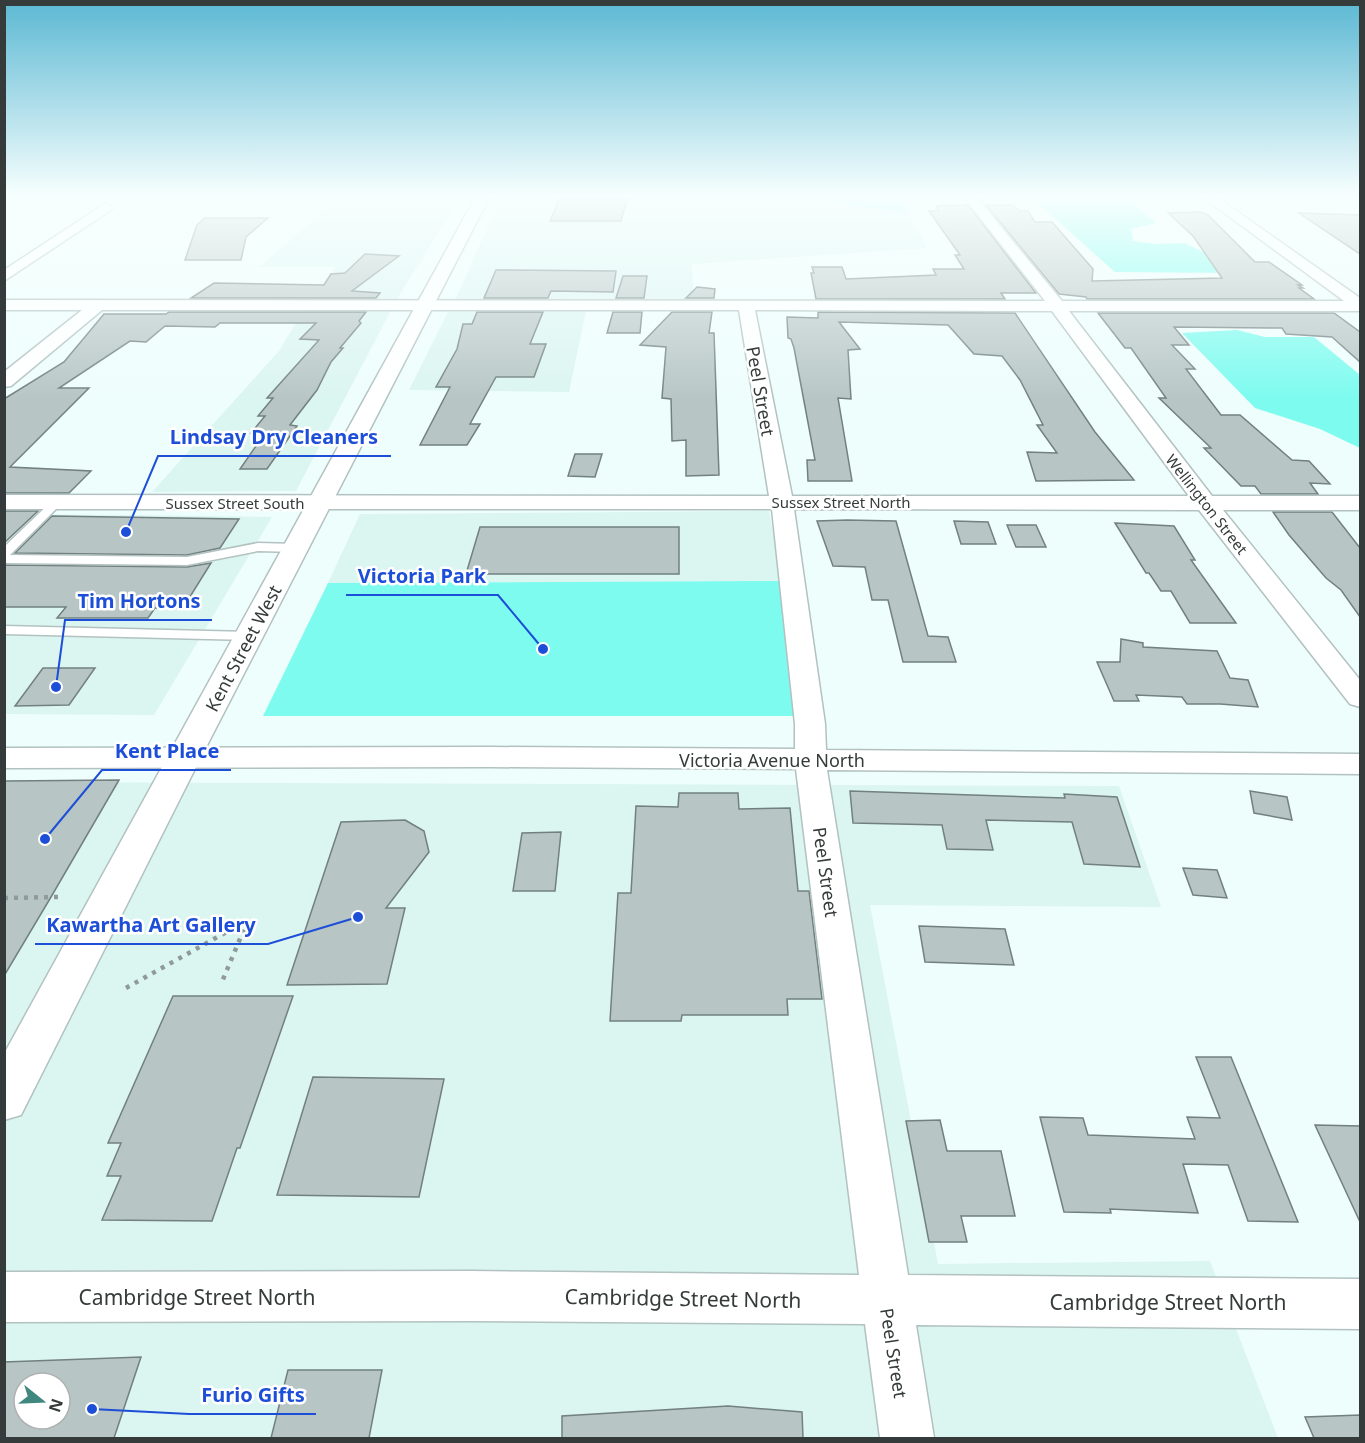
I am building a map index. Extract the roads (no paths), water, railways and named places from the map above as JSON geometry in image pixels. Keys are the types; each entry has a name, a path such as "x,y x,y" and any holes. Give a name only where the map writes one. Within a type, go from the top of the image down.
{"main road":[{"name":"Kent Street West","path":"4,1100 445,265"}],"street":[{"path":"4,277 21,265"},
{"name":"Wellington Street","path":"1025,265 1205,502 1360,698"},
{"path":"1304,265 1360,306"},
{"path":"4,382 99,304"},
{"path":"4,305 1360,306"},
{"name":"Peel Street","path":"746,306 781,502 812,750 812,782 907,1438"},
{"name":"Sussex Street South","path":"4,502 321,503"},
{"name":"Sussex Street North","path":"321,503 1360,503"},
{"path":"4,738 189,747"},
{"name":"Victoria Avenue North","path":"189,747 1074,751 1360,744"},
{"path":"4,758 189,747"},
{"name":"Victoria Avenue North","path":"1074,751 1360,764"},
{"name":"Cambridge Street North","path":"4,1297 482,1296 1360,1304"}],"lane":[{"path":"4,554 57,502"},
{"path":"4,559 187,561 258,547 296,548"},
{"path":"4,630 249,636"}],"place":[{"name":"Lindsay Dry Cleaners","path":"126,532"},
{"name":"Victoria Park","path":"543,649"},
{"name":"Tim Hortons","path":"56,687"},
{"name":"Kent Place","path":"45,839"},
{"name":"Kawartha Art Gallery","path":"358,917"},
{"name":"Furio Gifts","path":"92,1409"}]}
